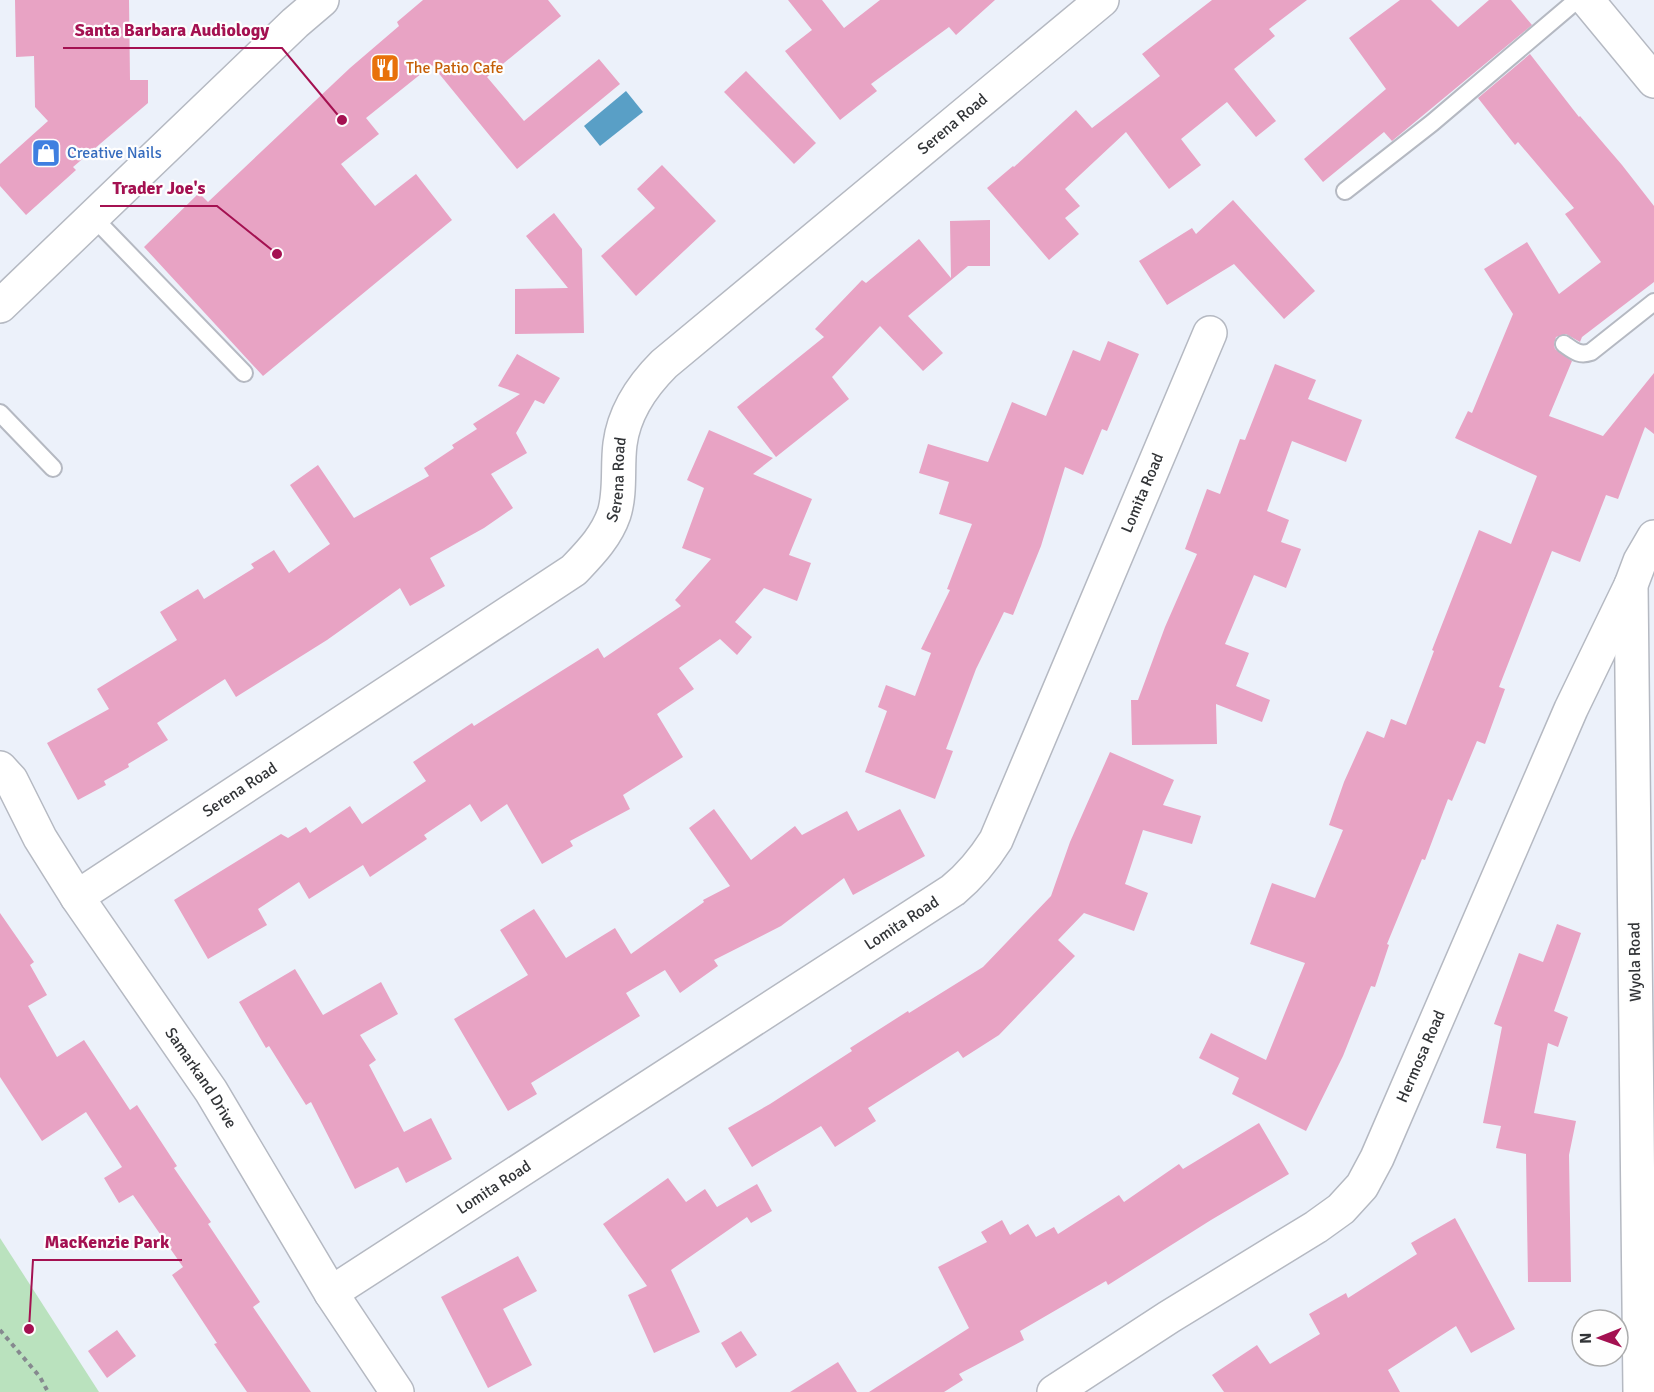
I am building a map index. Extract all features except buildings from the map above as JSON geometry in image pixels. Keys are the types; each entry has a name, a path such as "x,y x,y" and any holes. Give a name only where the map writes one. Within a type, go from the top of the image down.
{"street":[{"path":"0,306 295,23 322,0"},
{"name":"Serena Road","path":"77,897 574,570 598,544 614,513 618,496 620,444 624,425 632,406 650,377 1102,0"},
{"path":"1587,0 1654,81"},
{"name":"Lomita Road","path":"331,1293 789,997 953,890 966,879 987,855 996,840 1210,333"},
{"name":"Wyola Road","path":"1640,1392 1631,585 1640,561 1654,537"},
{"name":"Hermosa Road","path":"1054,1392 1169,1317 1316,1227 1341,1209 1362,1186 1377,1158 1571,709 1631,585"},
{"name":"Samarkand Drive","path":"0,768 11,780 40,838 77,897 211,1091 331,1293 397,1392"}],"lane":[{"path":"1345,191 1432,123 1577,0"},
{"path":"92,216 244,373"},
{"path":"1564,344 1583,355 1591,352 1654,302"},
{"path":"0,413 52,468"}],"path":[{"path":"0,1330 40,1377 48,1392"}],"green space":[{"path":"0,1238 99,1392 0,1392"}],"water":[{"path":"626,91 643,112 600,146 584,126"}],"place":[{"name":"The Patio Cafe","path":"385,68"},
{"name":"Santa Barbara Audiology","path":"342,120"},
{"name":"Creative Nails","path":"46,153"},
{"name":"Trader Joe's","path":"277,254"},
{"name":"MacKenzie Park","path":"29,1329"}]}
